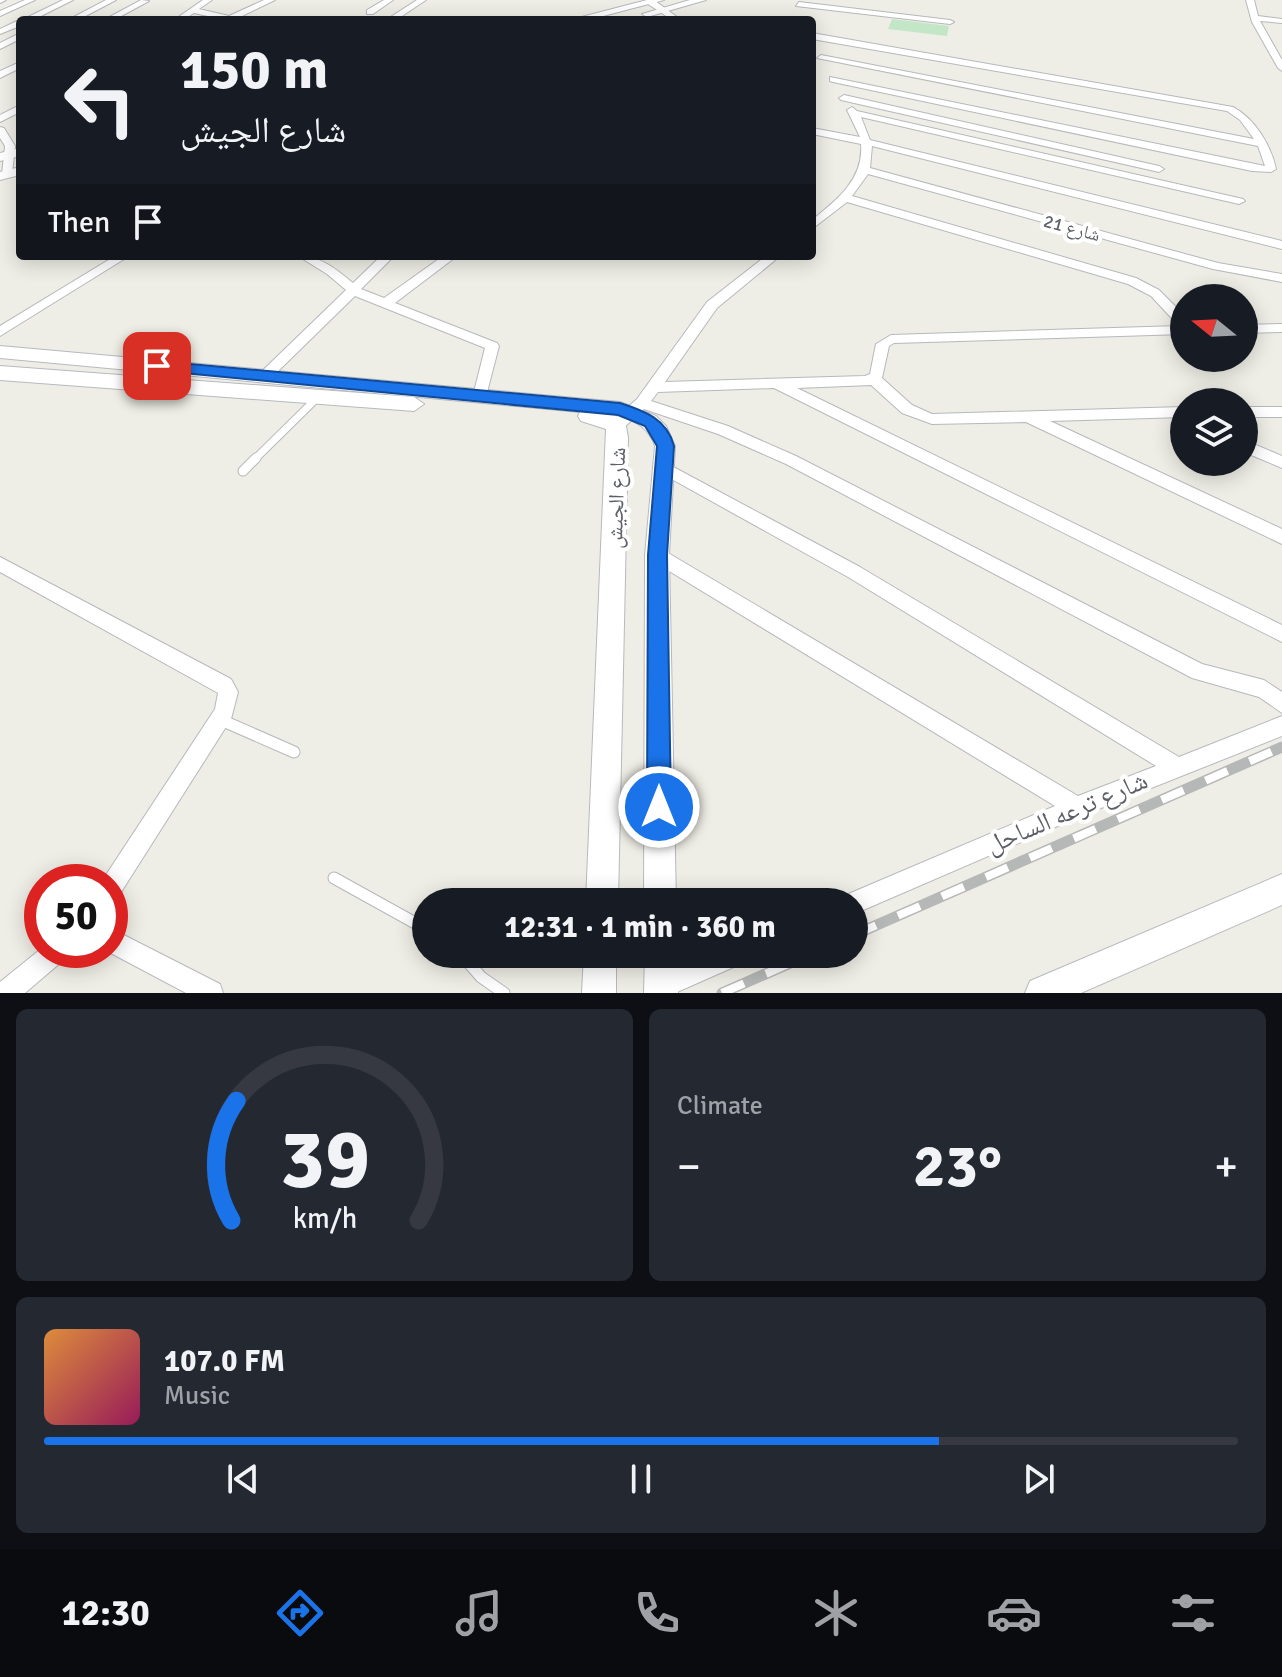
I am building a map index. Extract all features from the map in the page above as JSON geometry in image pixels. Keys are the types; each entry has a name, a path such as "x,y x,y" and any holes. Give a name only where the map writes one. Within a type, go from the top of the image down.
{"main road":[{"name":"شارع الجيش","path":"0,352 317,398 598,417 630,414"},
{"name":"شارع الجيش","path":"0,373 182,378 265,376 480,396 630,414 651,422 663,437 664,468 657,555 660,888"},
{"name":"شارع الجيش","path":"603,888 630,414"},
{"path":"1042,993 1282,889"},
{"path":"599,993 600,968"},
{"path":"661,968 661,990"}],"street":[{"path":"0,14 31,0"},
{"path":"35,16 69,0"},
{"path":"70,16 93,0"},
{"path":"72,16 112,0"},
{"path":"186,16 208,0"},
{"path":"236,16 271,0"},
{"path":"370,12 389,0"},
{"path":"596,16 701,0"},
{"path":"1250,0 1255,18 1282,68"},
{"path":"116,16 145,1"},
{"path":"396,16 418,2"},
{"path":"801,15 798,2 950,22"},
{"path":"630,16 659,4"},
{"path":"195,11 216,16"},
{"path":"1255,18 1282,21"},
{"path":"816,37 1230,109 1243,116 1271,169 1236,165 833,79"},
{"path":"816,49 854,113 867,142 868,157 864,170 846,198 816,223"},
{"path":"821,58 1258,143"},
{"path":"844,98 1159,169"},
{"path":"854,113 1239,201"},
{"path":"0,130 10,146 9,173"},
{"path":"816,132 1282,245"},
{"name":"شارع 21","path":"864,170 1200,261 1282,278"},
{"path":"846,198 1132,281 1155,293 1170,309"},
{"path":"0,332 117,260"},
{"path":"311,260 331,271 354,291 492,346 480,396"},
{"path":"265,376 384,260"},
{"path":"386,303 445,260"},
{"path":"630,414 712,305 769,260"},
{"path":"1258,329 1282,328"},
{"path":"874,379 883,344 891,339 1170,330"},
{"path":"653,387 779,385 874,379 905,408 922,418 959,420 1170,412"},
{"path":"779,385 1282,634"},
{"path":"1162,412 1170,415"},
{"path":"1258,412 1282,412"},
{"path":"630,414 723,430 791,460 1199,672 1264,689 1282,704"},
{"path":"1026,416 1282,537"},
{"path":"1258,452 1282,462"},
{"path":"664,468 854,572 1177,767"},
{"path":"657,555 1077,807"},
{"path":"0,564 224,685 228,702 219,719 126,864"},
{"name":"شارع ترعه الساحل","path":"868,897 1077,807 1282,726"},
{"path":"128,949 211,993"},
{"path":"6,993 36,968"},
{"path":"661,990 707,968"}],"lane":[{"path":"243,471 317,398"},
{"path":"219,719 294,752"},
{"path":"334,878 412,921"},
{"path":"473,968 504,993"}],"green space":[{"path":"892,19 949,26 947,36 888,29"}],"railway":[{"path":"868,929 1282,747"},
{"path":"722,993 779,968"}],"route":[{"path":"157,366 620,409 643,416 651,422 663,437 665,446 657,555 659,807"}]}
